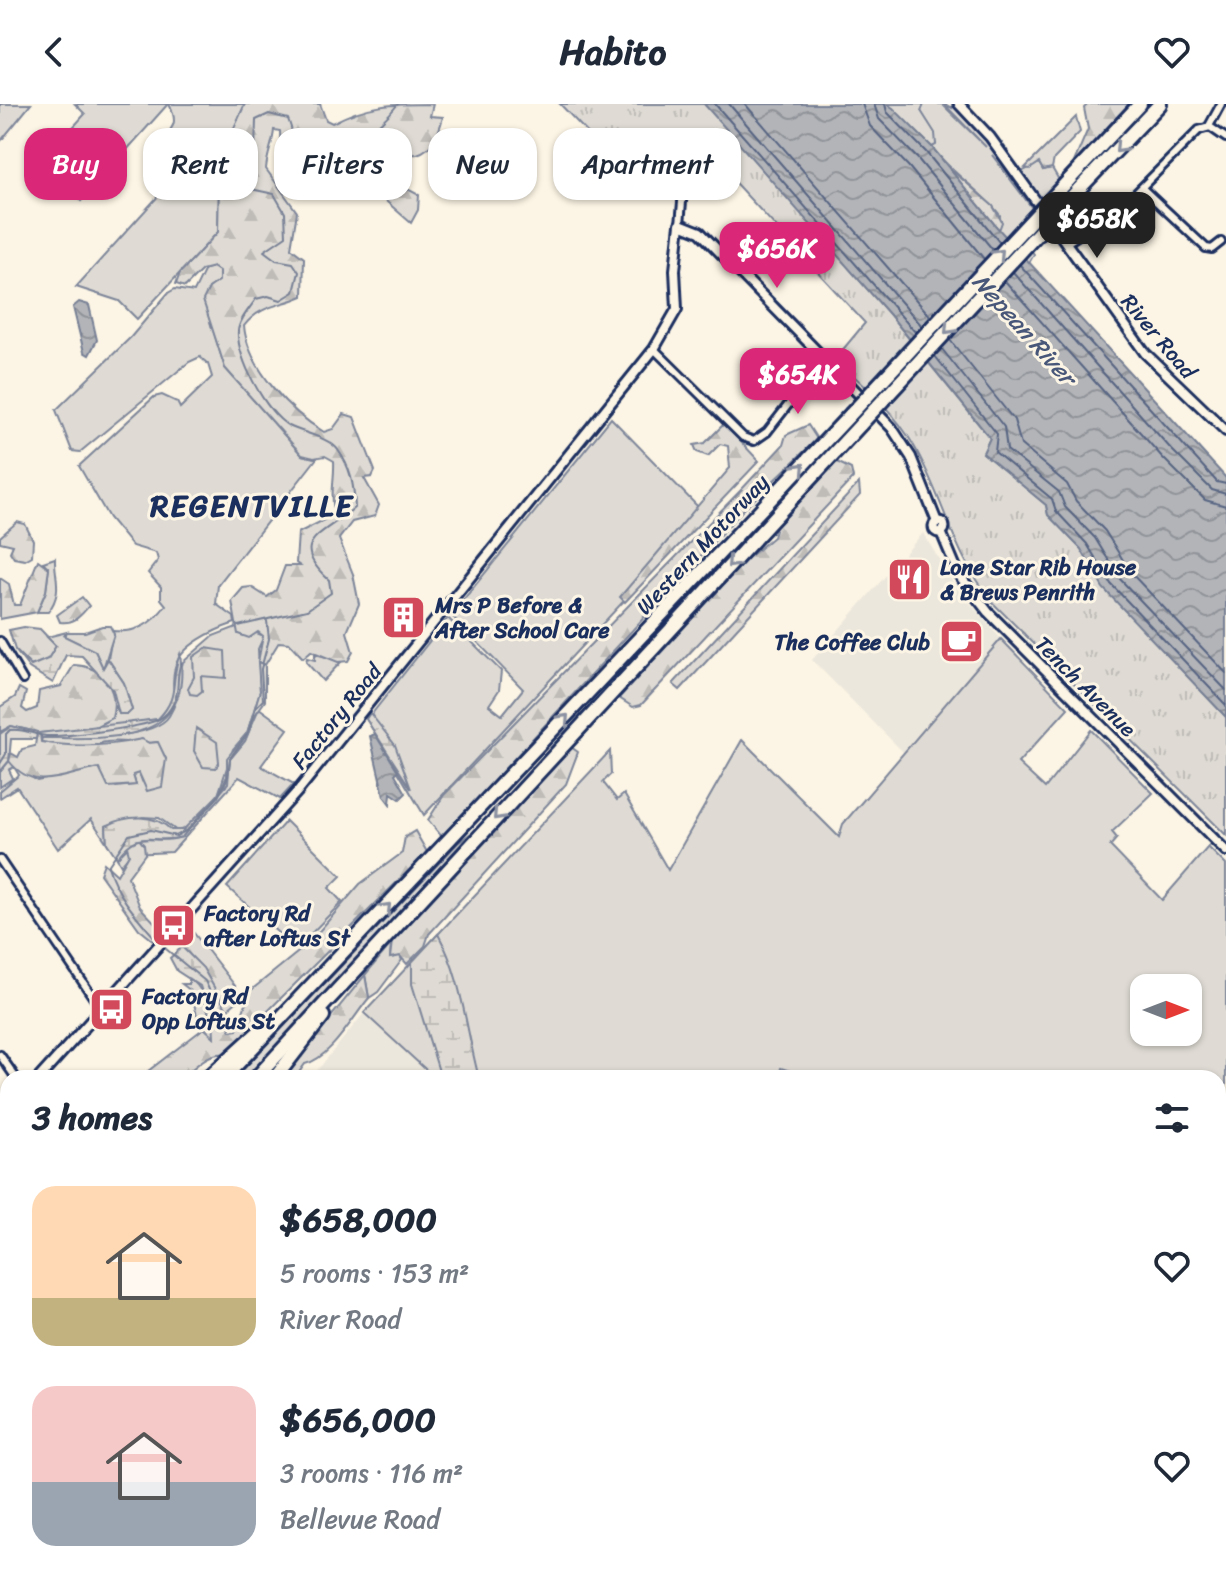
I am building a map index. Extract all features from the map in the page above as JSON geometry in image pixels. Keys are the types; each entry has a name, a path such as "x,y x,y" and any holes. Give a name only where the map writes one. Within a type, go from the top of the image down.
{"highway":[{"name":"Western Motorway","path":"232,1070 1140,104"},
{"name":"Western Motorway","path":"263,1070 1160,104"},
{"path":"281,1070 358,967"},
{"path":"217,1070 294,1005"}],"street":[{"name":"River Road","path":"959,104 983,127 1145,353 1226,431"},
{"path":"1068,242 1122,207 1143,189 1199,130 1209,126 1221,104"},
{"path":"1209,126 1226,138"},
{"path":"1143,189 1206,248 1212,249 1221,242"},
{"name":"Factory Road","path":"46,1070 305,783 654,349 676,314 675,270 682,200"},
{"path":"654,349 743,437 754,441 767,432 823,360 700,232 680,224"},
{"name":"Tench Avenue","path":"823,360 858,391 906,448 937,522 944,525 941,532 959,575 988,612 1226,851"},
{"path":"0,641 23,680"},
{"path":"0,860 101,1009"}],"shaded area":[{"path":"923,533 956,587 1001,639 904,753 812,660"},
{"path":"364,1013 429,1070 318,1070"}],"green space":[{"path":"0,104 31,104 0,142"},
{"path":"75,104 168,104 146,128 143,128 127,150 127,128 72,128 85,114"},
{"path":"169,104 245,104 234,128 172,128 174,118"},
{"path":"245,104 320,104 326,120 332,123 369,109 405,104 433,104 430,116 443,117 439,128 428,128 428,148 417,154 412,154 412,128 274,128 266,169 274,180 274,200 288,200 297,212 291,248 304,258 303,296 264,310 250,319 244,326 247,342 262,373 273,387 311,423 324,432 333,429 344,414 354,417 375,471 372,477 364,478 379,505 375,516 352,522 339,539 353,574 359,604 347,632 353,652 348,661 338,662 311,651 303,658 289,643 279,642 265,665 258,662 263,636 258,632 249,638 238,634 232,601 243,588 251,587 267,597 276,590 285,566 300,566 296,563 298,533 326,519 334,510 334,461 325,456 314,458 302,455 225,368 203,300 209,288 219,281 219,271 213,267 202,270 185,287 176,284 180,273 218,232 219,200 258,200 258,128 234,128"},
{"path":"560,104 704,104 727,128 583,128"},
{"path":"887,104 924,104 921,111 935,133 936,145 932,147"},
{"path":"924,104 942,104 986,147 944,104 952,108 952,104 965,115 1007,166 1034,206 992,155 1032,208 1014,228 1034,254 1029,263 999,230 1000,215 932,147 936,144 921,111"},
{"path":"1088,104 1131,104 1072,167 1088,129 1084,108"},
{"path":"1076,117 1080,132 1054,159 1052,168 1043,170 1039,163 1030,169 1025,168"},
{"path":"741,144 890,315 990,438 983,453 1046,505 1048,515 1081,549 1104,588 1226,717 1226,835 990,600 977,582 914,446 898,422 835,359 865,323 741,189"},
{"path":"1039,163 1043,170 1052,168 1059,180 1040,199 1021,172"},
{"path":"946,165 993,206 1002,222 999,230"},
{"path":"412,191 419,195 418,210 411,223 385,200 412,200"},
{"path":"155,200 219,200 218,232 137,319 119,301 76,287"},
{"path":"213,267 219,271 219,282 209,288 208,314 225,368 302,455 317,458 218,585 216,604 234,617 235,623 208,634 191,645 178,659 173,676 173,697 166,710 158,719 91,729 112,718 115,706 120,714 132,710 124,683 108,659 113,631 143,626 166,605 161,599 161,587 148,573 158,560 156,553 132,546 109,518 79,466 154,397 162,395 177,402 180,408 212,377 208,364 200,357 189,362 80,452 72,451 56,410 131,337 168,293 175,289 194,292 205,269"},
{"path":"611,418 705,514 424,815 367,720 448,618 501,671 499,690 489,705 502,715 523,689 451,615"},
{"path":"724,424 759,461 625,602 620,597 730,468 728,446 720,444 708,456 697,452 694,445 705,443"},
{"path":"808,425 817,439 742,511 442,837 428,820 444,795 742,489 783,445 786,435"},
{"path":"837,462 851,469 853,478 641,705 633,707 619,698 747,559 773,537 776,527"},
{"path":"859,483 860,495 680,690 673,684"},
{"path":"17,522 25,524 33,540 32,556 25,560 14,558 10,552 13,545 0,542 0,537"},
{"path":"55,558 56,597 48,612 37,612 46,591 49,568 43,562"},
{"path":"38,560 49,568 46,591 37,612 0,619 0,578 9,584 14,605 20,605"},
{"path":"82,597 89,606 73,620 60,622 57,615"},
{"path":"110,626 114,634 103,669 95,651 64,636 67,632 85,632"},
{"path":"239,626 264,636 258,649 260,691 247,733 233,749 218,795 190,827 177,831 159,818 143,817 106,826 107,843 91,819 58,849 17,787 0,798 0,791 19,775 14,767 9,770 13,778 0,787 0,772 9,761 37,781 100,768 116,787 136,785 133,775 139,772 142,781 166,759 157,742 103,742 81,747 41,742 42,738 129,734 160,724 169,716 175,702 183,662 213,636"},
{"path":"24,627 40,629 56,646 48,659 31,666 15,650 9,630"},
{"path":"67,632 64,636 95,651 103,668 108,659 124,683 132,710 128,714 119,714 113,690 82,656 66,655 53,683 29,668 15,650 31,666 48,659 56,646 47,637"},
{"path":"1001,639 1068,708 1018,763 1045,788 1091,730 1153,793 1112,832 1117,838 1110,846 1162,900 1208,847 1226,865 1226,1070 426,1070 364,1013 610,751 611,774 603,782 617,800 624,794 668,870 742,740 839,837 843,824"},
{"path":"206,648 225,651 226,678 201,676 202,691 197,695 190,694 188,688 194,677 193,657"},
{"path":"180,654 181,684 174,706 160,721 141,731 118,736 42,738 39,733 158,719 170,703"},
{"path":"315,654 342,661 323,681 306,662 307,658 315,660"},
{"path":"258,662 265,665 265,701 255,715 245,741 230,759 228,783 218,794 227,776 227,758 247,733 260,691"},
{"path":"74,665 94,670 107,682 113,698 112,718 91,729 40,733 41,742 80,746 142,739 149,743 158,742 166,759 162,787 147,791 139,773 133,775 136,785 108,787 99,768 39,779 19,771 9,761 11,753 18,757 22,749 35,746 37,732 11,726 0,732 0,707 15,697 19,688 26,692 22,708 27,712 37,708 39,691 61,686"},
{"path":"259,708 288,729 261,766 294,784 280,799 239,777 172,852 130,854 121,865 117,858 134,843 182,837 226,786 230,759 245,741"},
{"path":"370,713 395,745 411,789 366,719"},
{"path":"11,726 37,732 36,739 11,739 9,761 0,772 0,734"},
{"path":"196,728 217,742 219,762 216,768 203,767 194,751"},
{"path":"571,747 578,752 566,784 429,934 425,946 407,964 400,956 390,958 392,941"},
{"path":"216,796 182,837 140,839 117,858 107,843 106,826 131,818 148,818 171,830 183,830"},
{"path":"286,821 341,876 329,888 342,902 296,949 227,887"},
{"path":"132,831 144,845 145,854 128,877 140,907 160,928 162,937 154,941 139,929 100,874 104,863 117,875 129,854 124,836"},
{"path":"415,831 427,852 225,1054 208,1058 191,1070 149,1070 204,1028 214,1037 213,1017 224,1012 231,1015 230,1031 237,1030 250,991 308,944 360,884 402,853 405,837"},
{"path":"471,833 256,1070 243,1070 458,843"},
{"path":"190,928 236,987 241,998 227,1010 203,969 182,947 182,939"},
{"path":"438,934 453,968 477,1070 439,1070 412,984 412,962"},
{"path":"391,944 390,958 400,956 402,960 378,992 369,998 365,975"},
{"path":"182,947 203,968 227,1010 211,1021 200,986 177,971 170,958"},
{"path":"365,975 369,998 340,1036 323,1054 301,1070 288,1070"},
{"path":"189,978 204,996 216,1034 213,1038 198,1020 191,991 182,984 189,984"}],"water":[{"name":"Nepean River","path":"704,104 887,104 893,108 932,147 995,225 1226,478 1226,717 1103,588 1081,549 1048,515 1046,505 983,453 990,438 890,315 741,146 741,128 725,128"},
{"path":"79,302 89,305 97,340 89,355 84,352 73,307"},
{"path":"375,734 398,771 395,774 406,793 400,799 391,793 390,804 384,796 370,736"}],"pier":[{"path":"1008,234 1028,256 927,365 907,342"}],"waterway":[{"path":"238,626 307,610 331,593 329,580 310,556 310,547 314,539 355,507 351,477 338,450 280,419 262,397 242,355 238,331 245,314 256,299 268,296 281,300 294,292 299,272 293,263 276,260 264,251 286,236 285,213 274,194 251,189 246,181 255,151 256,120 269,114 288,119 301,157 324,169 377,126 398,104"},
{"path":"155,938 121,895 108,866 129,835 151,830 176,836 189,829 218,797 228,777 230,758 248,733 256,707 263,700 261,669 269,639 267,621"},
{"path":"0,764 6,754 6,734 10,730 46,736 70,735 124,728 161,718 175,699 181,663"},
{"path":"166,949 205,981 220,1013"}],"place":[{"name":"Lone Star Rib House & Brews Penrith","path":"909,580"},
{"name":"Mrs P Before & After School Care","path":"404,618"},
{"name":"The Coffee Club","path":"961,642"},
{"name":"Factory Rd after Loftus St","path":"173,926"},
{"name":"Factory Rd Opp Loftus St","path":"111,1009"}],"district":[{"name":"REGENTVILLE","path":"252,506"}]}
